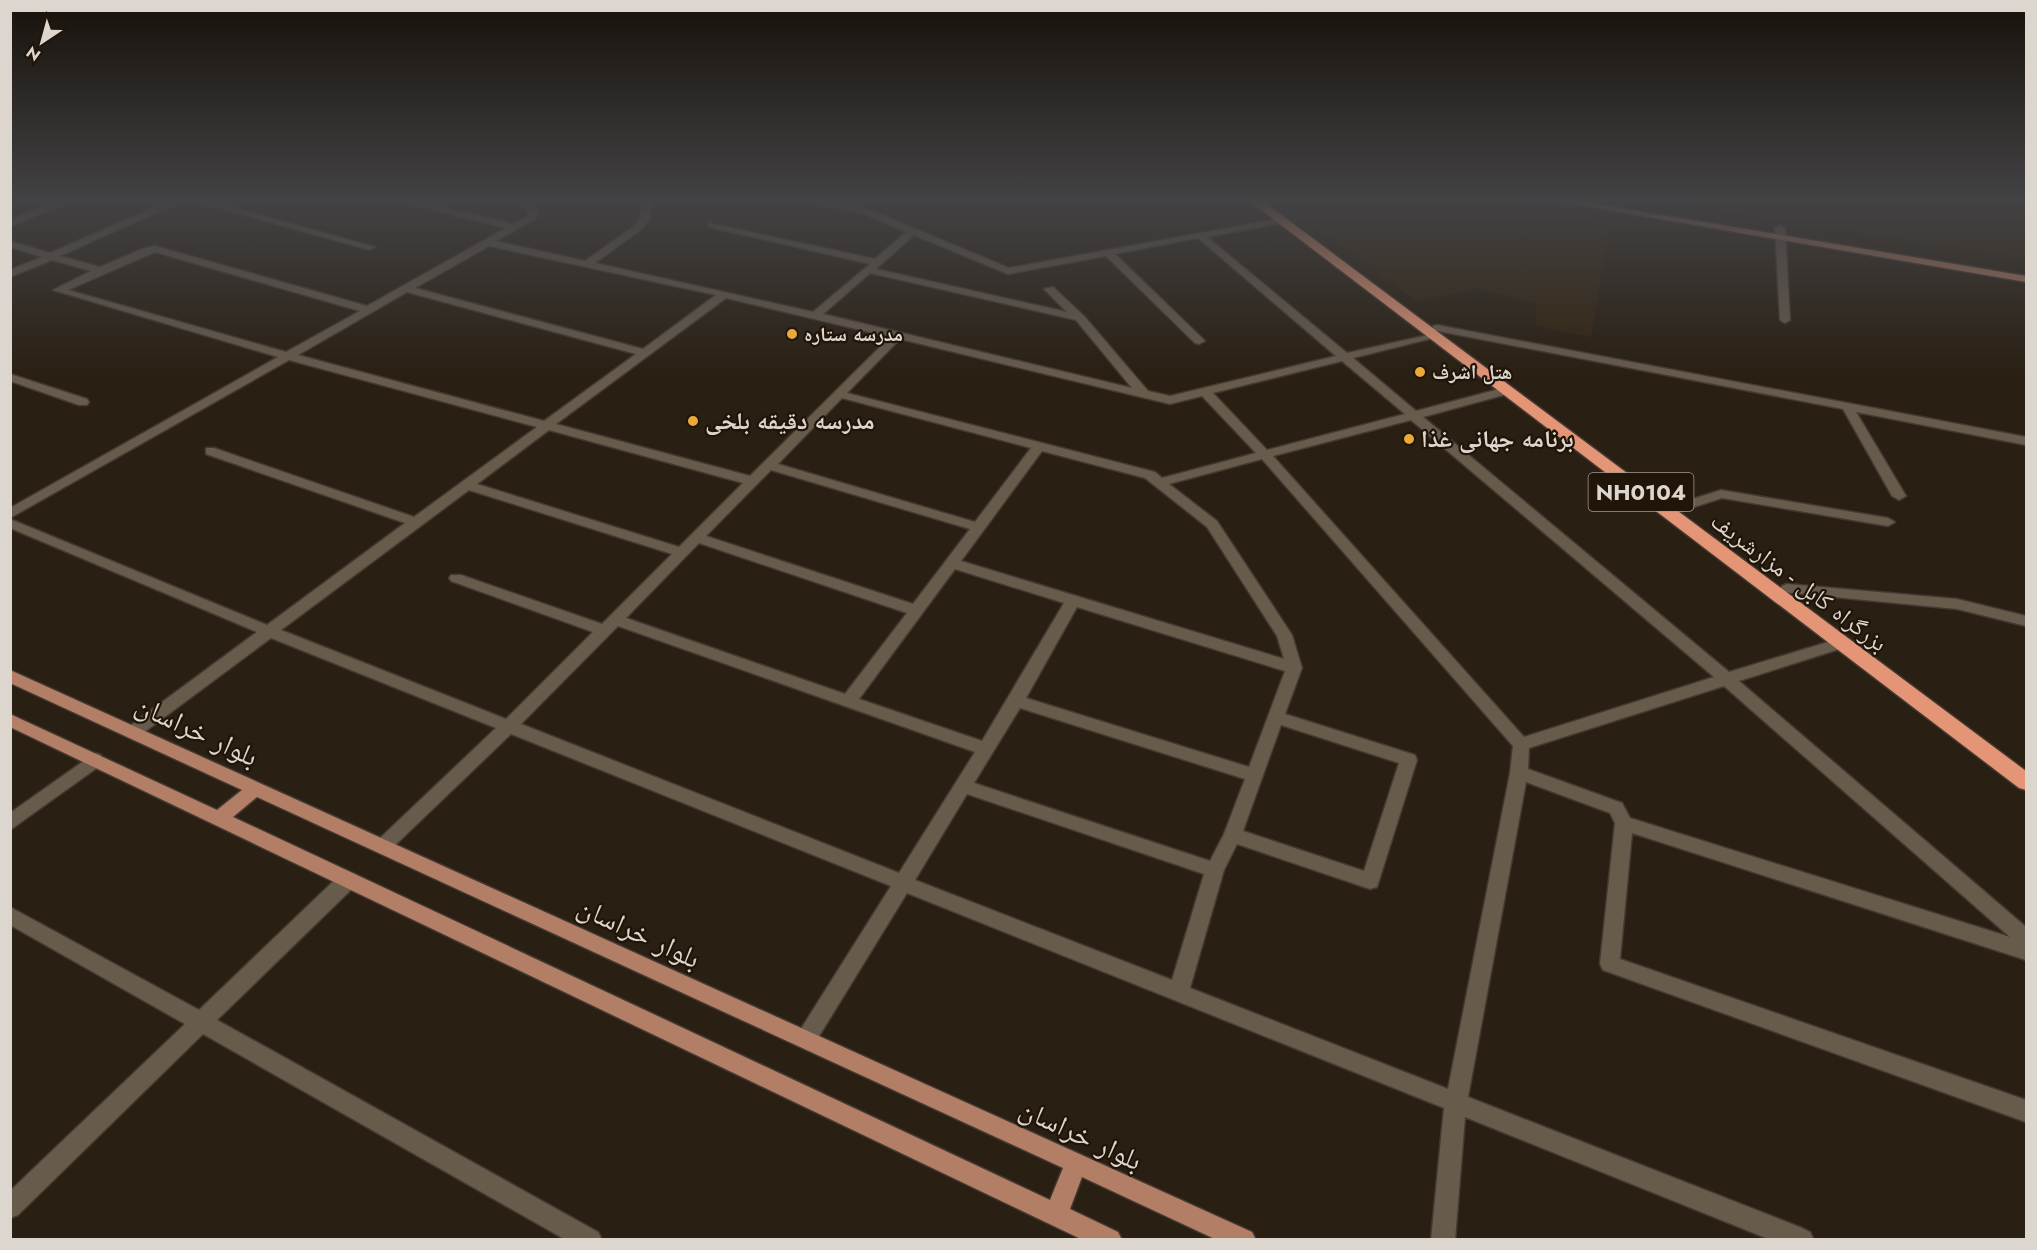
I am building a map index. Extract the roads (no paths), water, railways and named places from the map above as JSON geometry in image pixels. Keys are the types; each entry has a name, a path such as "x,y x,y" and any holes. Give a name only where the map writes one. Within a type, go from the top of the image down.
{"highway":[{"name":"بزرگراه کابل - مزارشریف","path":"1336,260 1678,508 2026,766"},
{"name":"بزرگراه کابل - مزارشریف","path":"1342,260 1507,391 2026,782"}],"main road":[{"path":"1952,260 2026,272"},
{"name":"بلوار خراسان","path":"10,676 1244,1239"},
{"path":"10,720 1110,1239"},
{"path":"219,819 256,788"},
{"path":"1056,1214 1076,1163"}],"street":[{"path":"10,274 41,260"},
{"path":"69,260 101,271"},
{"path":"123,260 58,290 288,356 752,481"},
{"path":"195,260 369,310"},
{"path":"10,514 454,260"},
{"path":"570,260 724,294 1170,400 1435,332 1846,405 2026,441"},
{"path":"587,264 592,260"},
{"path":"850,260 1080,318"},
{"path":"815,316 879,260"},
{"path":"983,260 1008,271 1068,260"},
{"path":"1116,260 1199,341"},
{"path":"1229,260 1727,679 2026,939"},
{"path":"1782,260 1785,320"},
{"path":"406,289 645,353"},
{"path":"1049,289 1080,318 1144,393"},
{"path":"133,732 724,294"},
{"path":"383,846 508,726 898,335"},
{"path":"10,377 83,402"},
{"path":"1161,482 1263,453 1507,391"},
{"path":"1205,392 1263,453 1521,744 1520,773 1456,1101 1443,1239"},
{"path":"839,394 1149,475 1161,482 1212,524 1284,635 1294,668 1252,775 1233,834 1215,870 1179,993"},
{"path":"1846,405 1899,496"},
{"path":"849,701 914,610 1040,445"},
{"path":"210,451 417,523"},
{"path":"769,465 977,527"},
{"path":"467,485 681,552"},
{"path":"1678,508 1721,494 1888,522"},
{"path":"10,523 267,631 1802,1239"},
{"path":"696,537 914,610"},
{"path":"950,563 1294,668"},
{"path":"456,578 849,701 985,749"},
{"path":"1787,589 1957,604 2026,621"},
{"path":"806,1040 1016,701 1073,600"},
{"path":"1521,744 1841,644"},
{"path":"1016,701 1252,775"},
{"path":"1233,834 1370,881 1410,760 1276,717"},
{"path":"10,823 95,760"},
{"path":"1520,773 1616,808 1624,823 1610,964 2026,1111"},
{"path":"964,786 1215,870"},
{"path":"1624,823 2026,951"},
{"path":"10,1207 348,879"},
{"path":"10,915 202,1020 590,1239"}],"place":[{"name":"مدرسه ستاره","path":"792,334"},
{"name":"هتل اشرف","path":"1420,372"},
{"name":"مدرسه دقيقه بلخى","path":"693,421"},
{"name":"برنامه جهانی غذا","path":"1409,439"}]}
